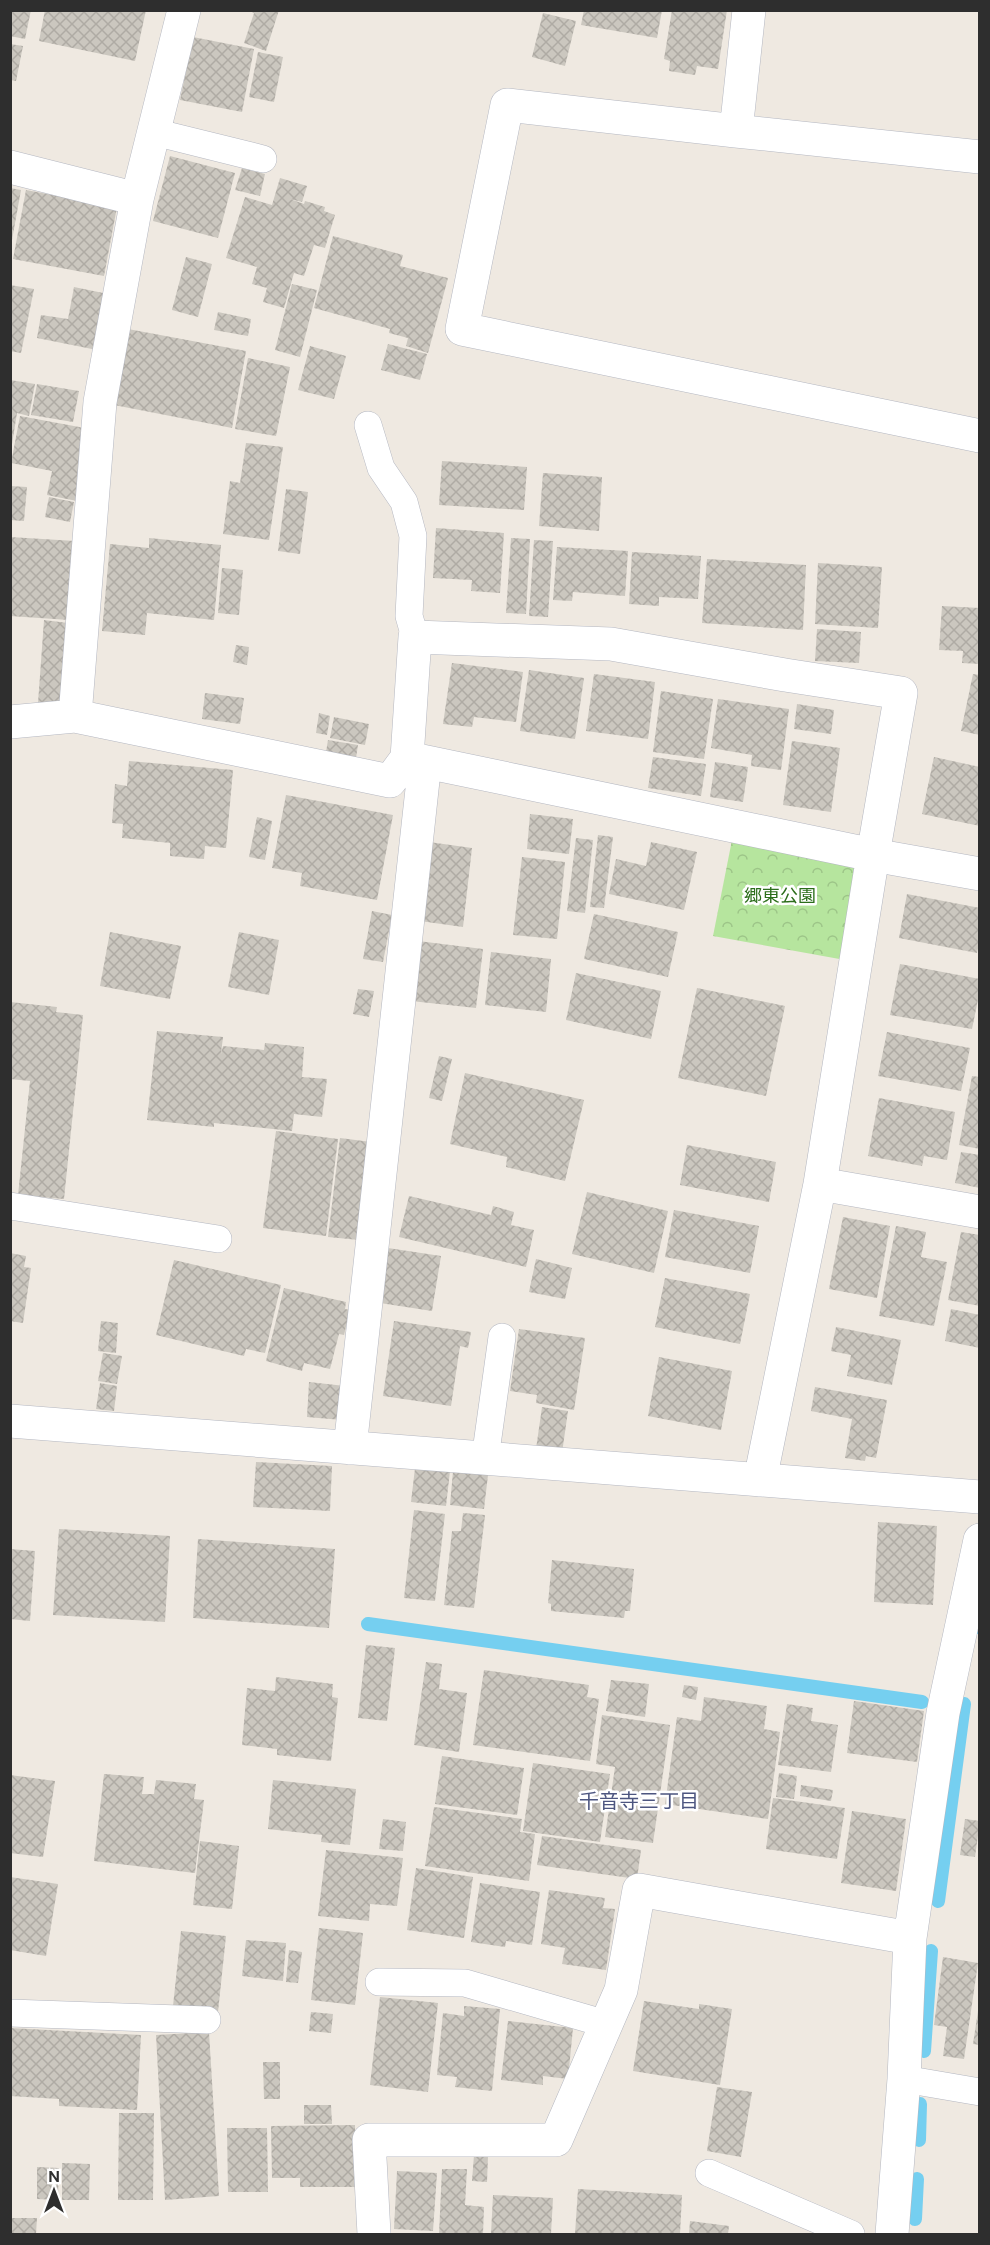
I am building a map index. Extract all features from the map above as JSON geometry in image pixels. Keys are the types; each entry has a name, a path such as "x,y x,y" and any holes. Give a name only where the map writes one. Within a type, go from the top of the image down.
{"street":[{"path":"75,716 100,402 137,199 184,10"},
{"path":"736,131 749,10"},
{"path":"980,158 507,105 462,329 980,436"},
{"path":"10,167 137,199"},
{"path":"350,1448 416,760 415,638 611,644 901,693 820,1184 760,1480"},
{"path":"10,722 75,716 390,781 416,760"},
{"path":"416,760 873,855 980,873"},
{"path":"820,1184 980,1212"},
{"path":"10,1422 980,1497"},
{"path":"892,2235 904,2079 910,1938 943,1713 980,1540"},
{"path":"374,2235 369,2140 556,2140 621,1990 639,1890 910,1938"}],"lane":[{"path":"154,132 263,159"},
{"path":"368,425 381,468 404,502 412,536 409,616 415,638"},
{"path":"10,1206 218,1239"},
{"path":"485,1459 502,1337"},
{"path":"379,1982 465,1983 606,2024"},
{"path":"10,2013 207,2020"},
{"path":"904,2079 980,2092"},
{"path":"709,2173 851,2235"}],"green space":[{"name":"郷東公園","path":"733,835 862,861 845,960 713,936"}],"building":[{"path":"10,10 31,10 25,39 10,36"},
{"path":"45,10 146,10 135,61 39,41"},
{"path":"248,10 279,10 266,51 244,43 254,13"},
{"path":"584,10 662,10 657,38 581,25"},
{"path":"672,10 727,10 718,69 697,66 695,75 669,71 670,61 664,59"},
{"path":"543,13 576,21 565,66 532,57"},
{"path":"193,37 254,49 242,112 180,100"},
{"path":"10,44 23,46 16,81 10,80"},
{"path":"258,52 283,57 274,102 249,97"},
{"path":"170,156 235,173 218,238 153,221"},
{"path":"242,168 265,174 260,196 235,190"},
{"path":"280,178 307,186 302,202 290,199 304,204 305,201 325,207 324,211 335,215 325,248 314,245 304,276 294,273 284,308 263,302 267,288 252,284 257,267 226,258 245,197 272,205"},
{"path":"10,188 21,190 12,240 10,240"},
{"path":"26,190 117,207 104,276 13,259"},
{"path":"333,236 403,255 400,266 448,278 428,353 406,346 408,338 389,333 390,329 314,308"},
{"path":"186,257 212,264 198,317 172,310"},
{"path":"292,284 317,290 300,357 275,350"},
{"path":"10,285 34,289 21,353 10,351"},
{"path":"74,287 108,294 97,350 37,338 41,315 68,319"},
{"path":"218,312 251,319 248,336 214,330"},
{"path":"128,329 246,351 232,428 114,405"},
{"path":"388,344 427,354 420,380 381,370"},
{"path":"310,346 346,356 334,399 298,390"},
{"path":"248,358 290,367 276,436 235,429"},
{"path":"10,380 35,384 29,416 17,413 12,444"},
{"path":"37,384 79,391 73,422 31,415"},
{"path":"20,416 90,429 77,501 47,495 52,471 11,463"},
{"path":"246,443 283,447 269,540 223,534 230,481 240,483"},
{"path":"442,461 527,467 524,510 439,505"},
{"path":"543,473 602,477 599,531 539,526"},
{"path":"10,486 27,487 24,521 10,520"},
{"path":"286,489 308,492 300,554 278,551"},
{"path":"49,497 74,502 70,522 45,517"},
{"path":"436,528 504,533 500,593 471,591 472,580 433,578"},
{"path":"10,537 75,541 69,620 10,616"},
{"path":"149,538 221,545 214,620 147,613 145,635 102,631 110,544 149,548"},
{"path":"511,538 530,539 526,614 506,613"},
{"path":"534,540 553,541 548,617 529,616"},
{"path":"557,547 628,551 625,596 573,592 572,601 553,600"},
{"path":"632,552 701,556 698,599 659,597 659,606 629,604"},
{"path":"707,559 806,565 803,630 702,623"},
{"path":"818,563 882,567 878,628 815,624"},
{"path":"222,568 243,570 239,615 218,613"},
{"path":"942,606 980,608 980,664 962,663 963,651 939,650"},
{"path":"44,620 68,623 62,705 38,703"},
{"path":"817,629 861,632 859,663 815,661"},
{"path":"236,645 249,647 247,665 233,662"},
{"path":"452,663 523,672 516,722 474,717 472,727 443,724"},
{"path":"529,670 584,678 575,739 520,731"},
{"path":"594,674 655,682 648,739 586,731"},
{"path":"973,674 980,675 980,735 961,731"},
{"path":"661,691 713,699 704,759 653,752"},
{"path":"205,693 244,698 240,724 202,719"},
{"path":"718,699 789,709 781,770 751,766 752,755 711,748"},
{"path":"797,704 834,710 831,734 794,729"},
{"path":"319,713 330,716 327,735 316,733"},
{"path":"334,717 369,724 365,745 330,738"},
{"path":"328,740 358,745 356,758 326,752"},
{"path":"792,741 840,748 831,812 783,805"},
{"path":"653,757 706,764 701,796 648,788"},
{"path":"934,757 980,767 980,826 922,814"},
{"path":"129,761 233,770 226,848 205,846 204,859 170,856 170,843 122,838 123,824 112,823 115,784 127,786"},
{"path":"715,762 748,767 743,802 710,797"},
{"path":"286,795 393,815 377,900 300,886 302,873 272,868"},
{"path":"530,814 573,819 569,854 527,849"},
{"path":"257,817 272,821 265,860 249,857"},
{"path":"598,835 613,837 604,908 590,907"},
{"path":"576,838 593,840 585,913 567,911"},
{"path":"429,842 472,848 463,927 420,921"},
{"path":"651,842 697,852 684,910 609,894 616,859 646,866"},
{"path":"522,857 565,862 557,939 513,935"},
{"path":"907,894 980,908 980,940 977,953 899,938"},
{"path":"372,911 392,915 383,962 363,959"},
{"path":"594,914 678,932 668,977 584,959"},
{"path":"110,932 181,946 170,999 100,986"},
{"path":"239,932 279,940 269,995 228,987"},
{"path":"418,941 483,949 476,1008 411,1001"},
{"path":"491,952 551,959 546,1012 485,1005"},
{"path":"900,964 980,979 972,1029 890,1015"},
{"path":"576,973 661,991 651,1039 566,1020"},
{"path":"697,988 785,1006 766,1096 678,1078"},
{"path":"358,989 374,991 369,1017 353,1014"},
{"path":"10,1002 57,1007 56,1012 83,1015 64,1199 18,1195 30,1081 10,1079"},
{"path":"157,1031 223,1037 221,1054 223,1046 264,1050 265,1043 304,1047 302,1077 327,1079 322,1117 294,1114 292,1131 214,1123 214,1127 147,1120"},
{"path":"887,1032 970,1048 961,1091 878,1076"},
{"path":"439,1056 452,1059 442,1101 429,1098"},
{"path":"465,1073 584,1100 565,1181 506,1167 507,1157 450,1144"},
{"path":"972,1076 980,1077 980,1149 959,1145"},
{"path":"879,1098 955,1112 947,1160 924,1156 922,1166 868,1156"},
{"path":"276,1131 338,1139 326,1236 263,1228"},
{"path":"340,1138 371,1142 359,1240 328,1237"},
{"path":"687,1145 776,1162 769,1202 680,1185"},
{"path":"961,1152 980,1155 980,1188 955,1183"},
{"path":"587,1192 668,1211 654,1273 572,1254"},
{"path":"409,1196 491,1215 493,1206 514,1212 511,1225 534,1230 526,1267 399,1237"},
{"path":"674,1210 759,1226 750,1273 665,1257"},
{"path":"843,1217 890,1226 877,1298 829,1289"},
{"path":"896,1226 926,1232 921,1257 947,1262 934,1326 879,1316"},
{"path":"961,1232 980,1235 980,1306 948,1300"},
{"path":"388,1248 441,1256 432,1311 380,1303"},
{"path":"10,1253 26,1256 24,1267 31,1268 23,1323 10,1321"},
{"path":"536,1259 572,1268 565,1299 529,1292"},
{"path":"174,1260 281,1285 265,1353 246,1349 244,1356 156,1335"},
{"path":"665,1278 750,1294 740,1344 655,1327"},
{"path":"284,1288 346,1302 345,1309 350,1310 344,1335 339,1334 330,1369 304,1363 302,1371 266,1361"},
{"path":"951,1309 980,1315 980,1348 945,1341"},
{"path":"101,1321 118,1323 116,1353 98,1351"},
{"path":"394,1321 471,1332 468,1348 460,1346 451,1406 383,1396"},
{"path":"836,1327 901,1340 892,1385 847,1376 851,1355 831,1351"},
{"path":"519,1329 585,1338 574,1410 536,1403 537,1395 510,1391"},
{"path":"103,1353 122,1356 117,1384 98,1381"},
{"path":"659,1357 732,1371 721,1430 648,1416"},
{"path":"309,1382 345,1386 342,1420 307,1417"},
{"path":"100,1383 117,1386 114,1411 96,1409"},
{"path":"815,1387 887,1400 876,1458 866,1456 865,1461 845,1458 852,1419 811,1411"},
{"path":"542,1407 568,1411 562,1453 536,1449"},
{"path":"256,1462 332,1466 330,1511 253,1507"},
{"path":"415,1468 450,1471 446,1506 411,1502"},
{"path":"453,1471 488,1475 484,1509 450,1505"},
{"path":"414,1510 445,1514 435,1601 404,1598"},
{"path":"463,1513 485,1515 474,1608 444,1605 452,1531 461,1531"},
{"path":"878,1522 937,1526 933,1605 874,1602"},
{"path":"59,1529 170,1536 165,1622 53,1615"},
{"path":"198,1539 335,1549 329,1628 193,1618"},
{"path":"10,1549 35,1551 30,1621 10,1619"},
{"path":"552,1560 634,1569 630,1611 625,1611 624,1618 551,1611 551,1604 548,1603"},
{"path":"366,1645 395,1648 387,1721 358,1718"},
{"path":"426,1662 442,1664 439,1689 467,1693 459,1752 414,1745"},
{"path":"484,1670 589,1685 587,1697 599,1699 590,1761 473,1745"},
{"path":"276,1677 333,1684 332,1697 338,1698 331,1761 277,1755 277,1749 242,1745 247,1688 275,1691"},
{"path":"611,1680 649,1684 645,1717 606,1711"},
{"path":"684,1685 698,1687 696,1700 682,1697"},
{"path":"704,1697 767,1706 764,1729 780,1732 768,1819 665,1804 677,1717 701,1721"},
{"path":"854,1701 924,1711 917,1762 847,1753"},
{"path":"787,1704 813,1708 811,1721 838,1725 831,1772 778,1765"},
{"path":"602,1715 670,1725 653,1843 605,1837 615,1767 596,1764"},
{"path":"442,1756 524,1768 517,1815 435,1804"},
{"path":"533,1763 610,1774 600,1842 523,1831"},
{"path":"779,1773 797,1776 794,1799 776,1797"},
{"path":"104,1774 144,1777 142,1794 154,1794 156,1780 196,1784 194,1799 204,1800 195,1873 94,1861"},
{"path":"10,1775 55,1781 43,1857 10,1853"},
{"path":"273,1780 356,1789 350,1845 321,1842 322,1835 268,1829"},
{"path":"801,1785 833,1790 831,1801 800,1796"},
{"path":"773,1798 845,1808 837,1859 766,1849"},
{"path":"434,1807 522,1819 520,1832 535,1834 529,1881 425,1866"},
{"path":"852,1811 906,1819 896,1891 841,1883"},
{"path":"383,1819 406,1822 403,1851 379,1849"},
{"path":"965,1819 980,1821 975,1857 960,1855"},
{"path":"542,1836 641,1850 637,1879 537,1865"},
{"path":"200,1841 239,1846 232,1909 193,1905"},
{"path":"326,1850 403,1858 397,1906 370,1904 369,1921 318,1916"},
{"path":"416,1868 473,1877 464,1938 407,1930"},
{"path":"10,1877 58,1884 46,1956 10,1950"},
{"path":"480,1883 540,1892 532,1945 506,1941 505,1947 471,1942"},
{"path":"549,1890 605,1898 603,1908 615,1909 606,1970 562,1964 565,1948 541,1944"},
{"path":"319,1928 363,1933 355,2005 311,2000"},
{"path":"181,1931 226,1936 218,2012 173,2006"},
{"path":"246,1940 286,1943 283,1981 242,1976"},
{"path":"289,1950 302,1952 298,1983 286,1982"},
{"path":"943,1957 978,1963 964,2059 943,2056 947,2027 934,2025"},
{"path":"380,1997 438,2003 428,2092 370,2085"},
{"path":"644,2001 699,2009 699,2004 732,2009 720,2085 633,2071"},
{"path":"464,2006 500,2009 492,2091 455,2087 457,2077 437,2075 443,2013 464,2016"},
{"path":"978,2011 980,2012 980,2045 973,2044"},
{"path":"311,2012 333,2014 331,2033 309,2031"},
{"path":"508,2021 573,2028 568,2079 543,2076 543,2085 501,2080"},
{"path":"10,2028 141,2035 137,2110 59,2106 59,2099 10,2096"},
{"path":"209,2032 219,2196 165,2200 156,2035"},
{"path":"263,2062 280,2062 280,2099 264,2099"},
{"path":"717,2087 752,2092 741,2157 707,2151"},
{"path":"304,2105 331,2105 332,2124 304,2124"},
{"path":"119,2113 154,2113 153,2200 118,2200"},
{"path":"355,2125 355,2148 361,2187 300,2187 300,2178 272,2178 271,2126"},
{"path":"227,2128 267,2128 268,2192 228,2192"},
{"path":"474,2155 488,2156 487,2182 472,2181"},
{"path":"62,2163 90,2164 89,2200 62,2200"},
{"path":"37,2167 59,2168 58,2200 37,2199"},
{"path":"442,2169 467,2169 465,2205 484,2207 483,2234 439,2234"},
{"path":"397,2171 437,2173 433,2231 394,2229"},
{"path":"578,2189 682,2195 680,2234 575,2234"},
{"path":"493,2195 553,2198 551,2234 491,2234"},
{"path":"10,2218 37,2218 36,2234 10,2234"},
{"path":"690,2221 729,2226 728,2234 689,2234"}],"waterway":[{"path":"978,1627 980,1622"},
{"path":"368,1624 922,1702"},
{"path":"938,1901 964,1704"},
{"path":"924,2051 931,1951"},
{"path":"919,2140 920,2104"},
{"path":"915,2219 917,2179"}],"district":[{"name":"千音寺三丁目","path":"639,1801"}]}
